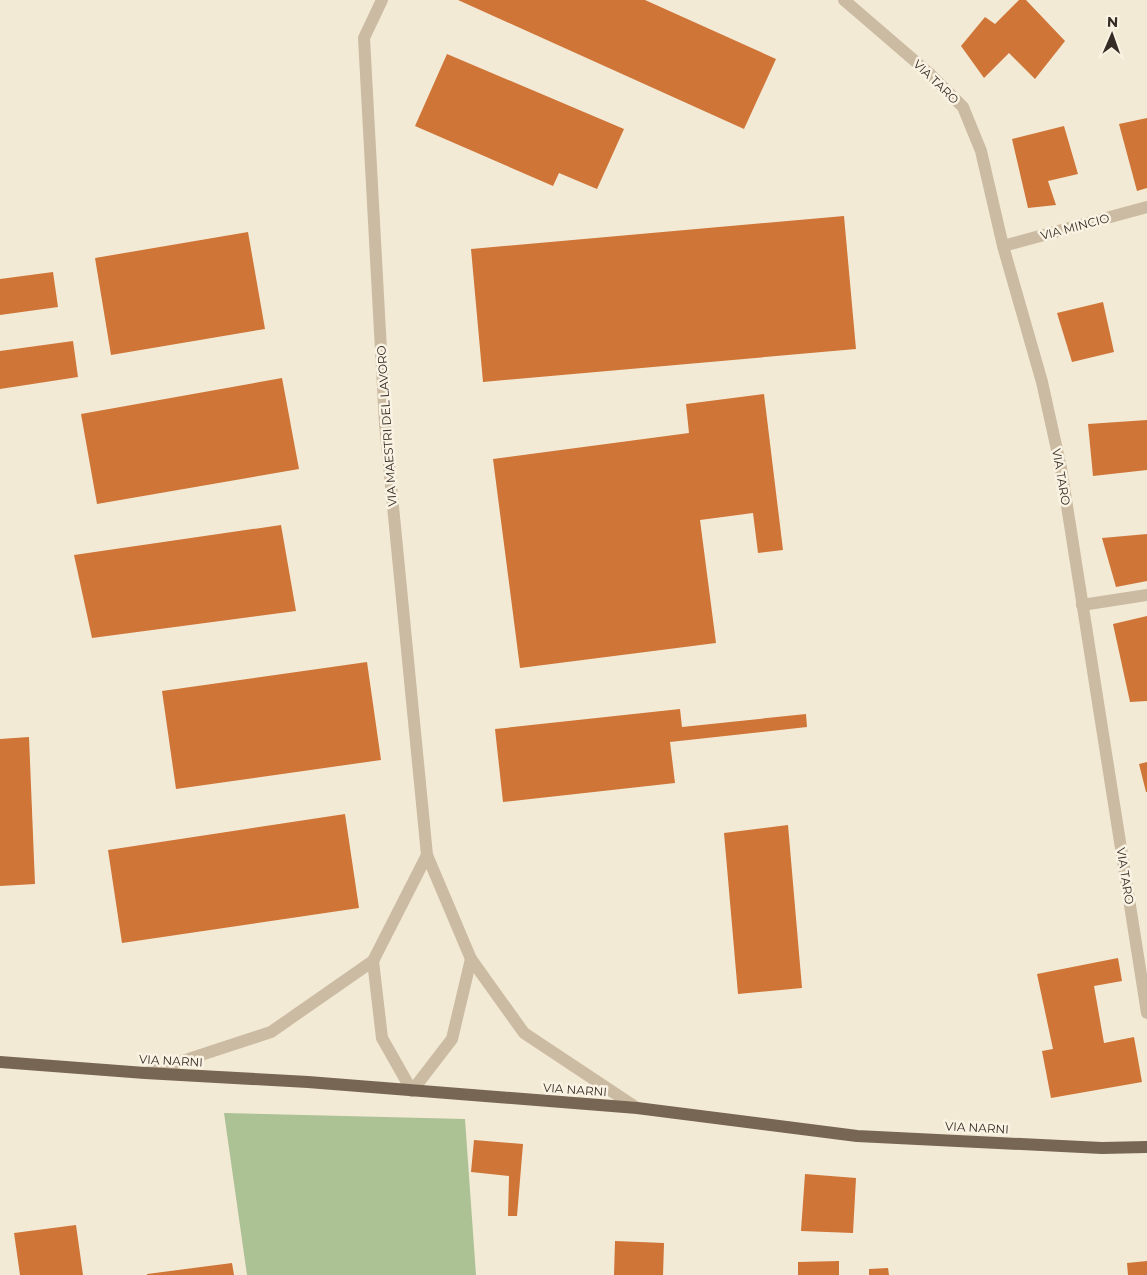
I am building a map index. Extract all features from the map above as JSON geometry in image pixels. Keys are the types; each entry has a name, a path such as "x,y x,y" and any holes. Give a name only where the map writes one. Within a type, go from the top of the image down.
{"main road":[{"name":"VIA NARNI","path":"0,1062 145,1073 308,1082 637,1108 857,1136 1102,1148 1147,1147"}],"street":[{"name":"VIA MAESTRI DEL LAVORO","path":"382,0 364,38 365,58 385,424 427,855 471,959 524,1033 637,1108"},
{"name":"VIA TARO","path":"844,0 930,74 963,107 981,151 1003,246 1042,382 1061,468 1147,1013"},
{"name":"VIA MINCIO","path":"1003,246 1147,208"},
{"path":"1082,605 1147,595"},
{"path":"145,1073 271,1032 373,961 427,855"},
{"path":"373,961 382,1038 412,1091 452,1039 471,959"}],"green space":[{"path":"224,1113 465,1119 476,1275 247,1275"}],"building":[{"path":"458,0 645,0 776,59 744,129"},
{"path":"1019,0 1026,0 1065,41 1035,79 1009,53 984,78 961,46 985,17 995,24"},
{"path":"447,54 624,129 597,189 559,173 553,186 415,126"},
{"path":"1147,118 1147,188 1137,191 1119,124"},
{"path":"1064,126 1078,174 1048,181 1056,205 1028,208 1012,139"},
{"path":"844,216 856,349 483,382 471,249"},
{"path":"248,232 265,329 111,355 95,258"},
{"path":"53,272 58,307 0,315 0,279"},
{"path":"1103,302 1114,352 1072,362 1057,313"},
{"path":"73,341 78,377 0,389 0,351"},
{"path":"282,378 299,469 97,504 81,414"},
{"path":"764,394 783,550 758,553 753,513 700,520 716,643 520,668 493,459 689,433 686,404"},
{"path":"1147,420 1147,470 1093,476 1088,424"},
{"path":"281,525 296,611 92,638 74,555"},
{"path":"1147,534 1147,581 1116,587 1102,538"},
{"path":"1147,616 1147,701 1130,702 1113,624"},
{"path":"367,662 381,760 176,789 162,691"},
{"path":"680,709 682,727 806,714 807,727 670,742 675,783 503,802 495,729"},
{"path":"29,737 35,884 0,886 0,739"},
{"path":"1147,762 1147,792 1146,792 1139,764"},
{"path":"345,814 359,908 122,943 108,850"},
{"path":"788,825 802,988 738,994 724,833"},
{"path":"1118,958 1122,981 1094,986 1104,1043 1134,1037 1142,1082 1051,1098 1042,1051 1053,1049 1037,974"},
{"path":"474,1140 523,1144 517,1216 508,1216 509,1176 471,1172"},
{"path":"805,1174 856,1178 853,1233 801,1231"},
{"path":"76,1225 83,1275 20,1275 14,1233"},
{"path":"615,1241 664,1243 663,1275 614,1275"},
{"path":"839,1261 839,1275 798,1275 798,1262"},
{"path":"1147,1261 1147,1275 1128,1275 1127,1263"},
{"path":"232,1263 234,1275 147,1275 147,1274"},
{"path":"888,1268 889,1275 869,1275 869,1269"}]}
